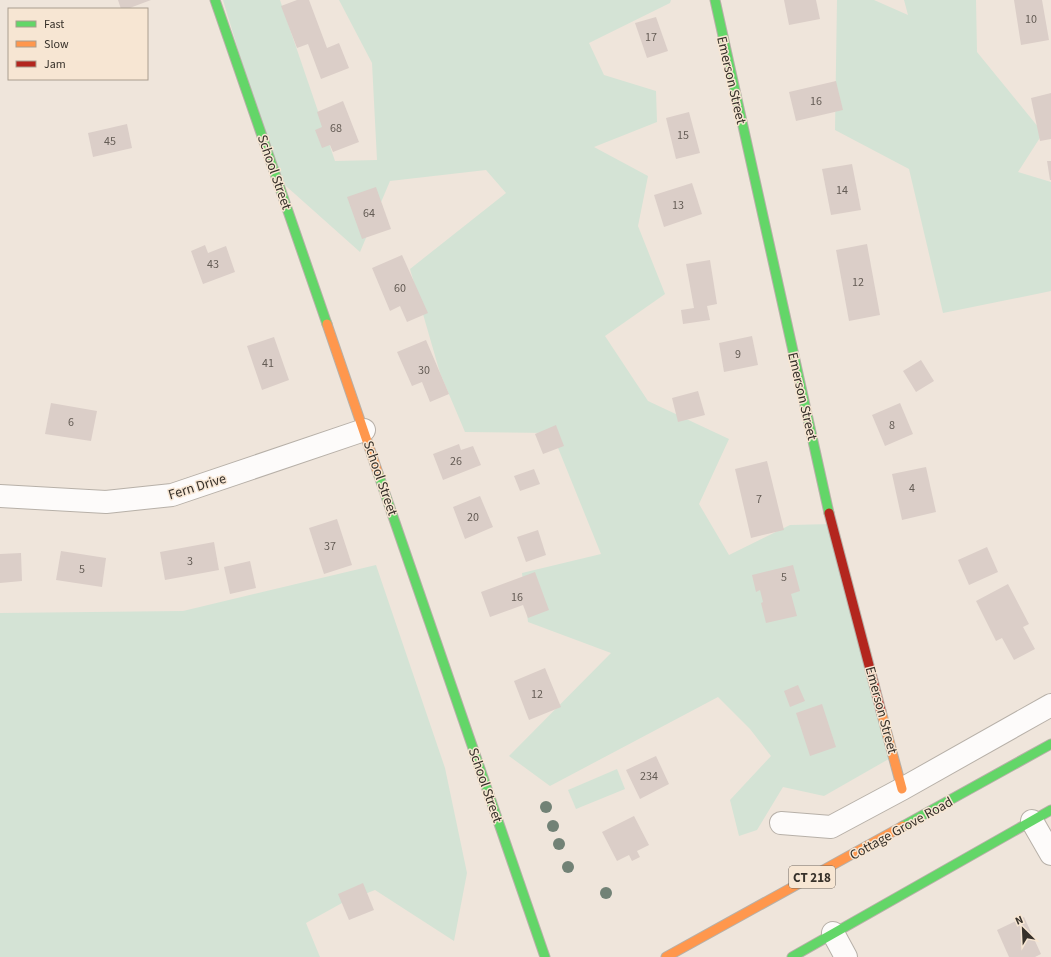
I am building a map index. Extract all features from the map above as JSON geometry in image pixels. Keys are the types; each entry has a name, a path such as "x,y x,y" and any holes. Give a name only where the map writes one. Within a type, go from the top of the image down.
{"main road":[{"name":"School Street","path":"215,0 545,957"},
{"name":"Emerson Street","path":"714,0 826,496 902,789"},
{"name":"Cottage Grove Road","path":"666,957 1051,744"},
{"path":"792,957 1042,816"}],"street":[{"name":"Fern Drive","path":"0,496 106,502 172,495 364,430"},
{"path":"781,823 831,827 902,789 1051,705"},
{"path":"1042,816 1051,854"},
{"path":"833,933 846,957"}],"green space":[{"path":"223,0 280,0 335,161 377,160 372,63 339,0 671,0 670,3 589,43 604,75 656,91 657,122 594,147 648,176 638,226 665,294 605,336 648,401 729,439 699,504 729,555 790,525 833,524 894,756 824,796 783,787 757,830 739,836 730,800 771,756 750,729 718,697 550,786 509,756 611,653 528,622 522,573 601,554 552,433 465,432 440,373 410,269 506,193 486,170 390,181 360,252 277,178"},
{"path":"837,0 874,0 908,15 904,0 976,0 977,52 1043,133 1018,172 1051,182 1051,291 943,313 909,169 835,130"},
{"path":"376,565 445,768 467,873 454,941 375,890 342,903 306,923 320,957 0,957 0,613 183,611"},
{"path":"617,769 625,789 576,809 568,790"}],"building":[{"path":"118,0 151,0 130,8 121,8"},
{"path":"297,0 309,0 327,48 339,43 349,68 321,79 308,44 297,48 281,6"},
{"path":"784,0 816,0 820,19 789,25"},
{"path":"1014,0 1042,0 1049,40 1021,45"},
{"path":"656,17 668,51 647,58 635,23"},
{"path":"836,81 843,110 796,121 789,92"},
{"path":"1051,93 1051,139 1040,141 1031,98"},
{"path":"343,101 359,142 333,152 330,145 322,148 315,130 322,127 317,112"},
{"path":"689,112 700,153 676,159 666,118"},
{"path":"127,124 132,148 93,157 88,133"},
{"path":"1047,161 1051,161 1051,180 1050,180"},
{"path":"852,164 861,210 831,215 822,169"},
{"path":"692,183 702,214 664,227 654,195"},
{"path":"376,187 391,229 362,239 347,197"},
{"path":"867,244 880,315 849,321 836,250"},
{"path":"205,245 208,253 226,246 235,272 203,284 191,251"},
{"path":"402,255 428,313 407,322 400,306 390,311 372,268"},
{"path":"710,260 717,304 707,306 710,320 683,324 681,310 694,308 686,264"},
{"path":"752,336 758,365 724,372 719,343"},
{"path":"274,337 289,380 262,390 247,346"},
{"path":"426,340 449,394 430,402 422,382 412,386 397,352"},
{"path":"921,360 934,381 916,392 903,371"},
{"path":"698,391 705,415 678,422 672,398"},
{"path":"51,403 97,411 91,441 45,434"},
{"path":"900,403 913,434 885,446 872,415"},
{"path":"556,425 564,446 543,454 535,434"},
{"path":"459,444 461,450 473,446 481,465 443,480 433,454"},
{"path":"767,461 784,530 751,538 735,469"},
{"path":"926,467 936,512 902,520 892,474"},
{"path":"534,469 540,484 520,491 514,476"},
{"path":"480,496 493,527 465,539 453,507"},
{"path":"337,519 352,565 324,574 309,528"},
{"path":"538,530 546,555 526,562 517,537"},
{"path":"214,542 219,570 165,580 160,552"},
{"path":"987,547 998,572 969,585 958,560"},
{"path":"61,551 106,558 102,587 56,580"},
{"path":"21,553 22,581 0,583 0,554"},
{"path":"250,561 256,588 230,594 224,567"},
{"path":"793,565 800,591 791,594 797,616 766,623 761,603 763,602 760,590 756,592 752,575"},
{"path":"535,572 549,610 528,618 523,605 490,617 481,592"},
{"path":"1008,584 1029,624 1023,627 1035,649 1014,660 1002,638 996,641 976,601"},
{"path":"545,668 561,707 529,720 514,681"},
{"path":"798,685 805,701 790,707 784,691"},
{"path":"822,704 836,747 810,756 796,713"},
{"path":"656,756 669,784 640,799 626,770"},
{"path":"634,816 649,845 637,851 640,857 632,861 629,855 617,861 602,832"},
{"path":"363,883 374,910 349,920 338,894"},
{"path":"1024,917 1041,954 1035,957 1009,957 997,930"}],"traffic: fast":[{"path":"215,0 327,324"},
{"path":"715,0 829,513"},
{"path":"378,473 545,957"},
{"path":"903,826 1051,744"},
{"path":"792,957 1051,810"}],"traffic: slow":[{"path":"327,324 378,473"},
{"path":"881,711 902,789"},
{"path":"666,957 903,826"}],"traffic: jam":[{"path":"829,513 881,711"}]}
